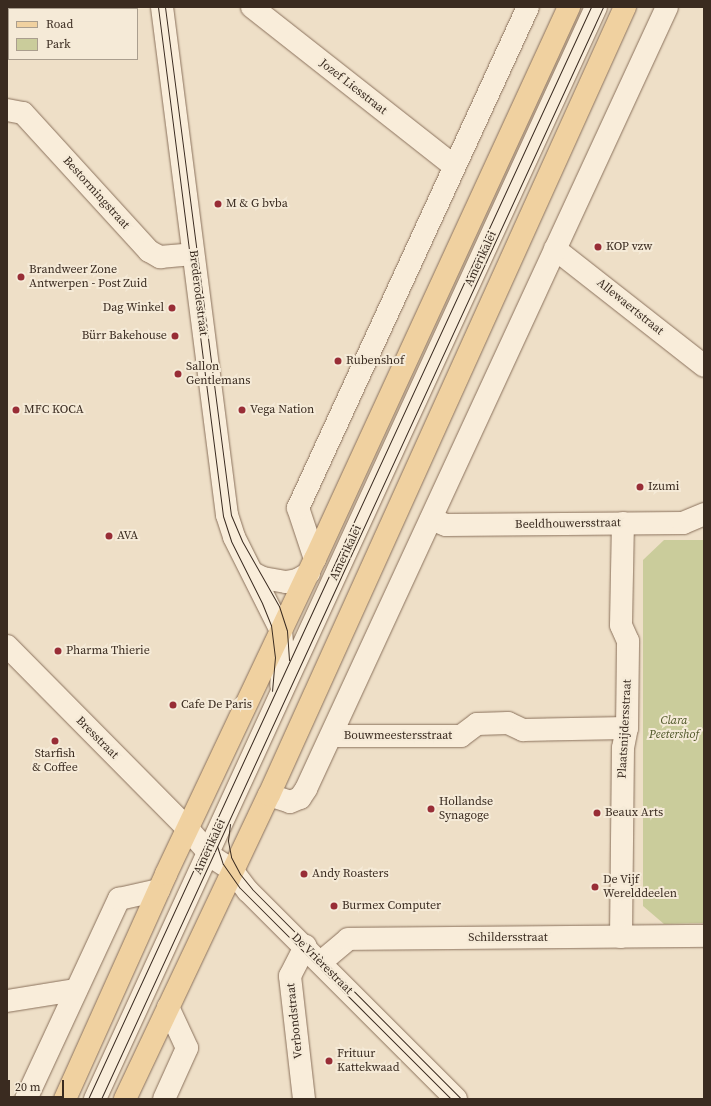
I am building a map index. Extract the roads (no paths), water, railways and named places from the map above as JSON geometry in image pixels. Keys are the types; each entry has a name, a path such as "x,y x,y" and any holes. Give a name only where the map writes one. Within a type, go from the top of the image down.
{"main road":[{"path":"64,1099 159,890 312,566 569,7"},
{"path":"125,1099 268,795 625,7"}],"street":[{"name":"Brederodestraat","path":"162,7 227,515 234,537 281,631 283,652 280,699"},
{"name":"Jozef Liesstraat","path":"252,7 454,166"},
{"path":"253,573 263,578 286,582 297,580 312,566 298,508 528,7"},
{"name":"Amerikalei","path":"95,1099 280,699 596,7"},
{"path":"268,795 286,802 300,798 306,789 666,7"},
{"name":"Bestormingstraat","path":"7,110 23,113 149,251 160,257 193,254"},
{"name":"Allewaertstraat","path":"555,249 704,366"},
{"name":"Beeldhouwersstraat","path":"431,519 446,525 683,523 704,514"},
{"name":"Plaatsnijdersstraat","path":"621,937 623,748 627,728 628,641 622,625 623,523"},
{"name":"Bresstraat","path":"7,646 188,829"},
{"name":"Bouwmeestersstraat","path":"331,736 461,736 477,724 508,722 523,730 627,728"},
{"name":"De Vrièrestraat","path":"188,829 208,852 232,870 248,891 305,946 456,1099"},
{"path":"26,1099 119,899 159,890"},
{"name":"Schildersstraat","path":"321,962 348,939 704,936"},
{"name":"Verbondstraat","path":"304,1099 290,976 305,946"},
{"path":"7,1001 76,990"},
{"path":"164,1099 187,1048 168,1007"}],"tram line":[{"path":"158,7 223,516 231,541 262,603 271,625 275,657 272,691"},
{"path":"165,7 231,515 242,541 279,606 287,631 289,660"},
{"path":"88,1099 591,7"},
{"path":"101,1099 603,7"},
{"path":"230,824 228,841 231,857 240,874 252,889 461,1099"},
{"path":"217,846 223,864 240,888 451,1099"}],"place":[{"name":"M & G bvba","path":"218,204"},
{"name":"KOP vzw","path":"598,247"},
{"name":"Brandweer Zone Antwerpen - Post Zuid","path":"21,277"},
{"name":"Dag Winkel","path":"172,308"},
{"name":"Bürr Bakehouse","path":"175,336"},
{"name":"Rubenshof","path":"338,361"},
{"name":"Sallon Gentlemans","path":"178,374"},
{"name":"MFC KOCA","path":"16,410"},
{"name":"Vega Nation","path":"242,410"},
{"name":"Izumi","path":"640,487"},
{"name":"AVA","path":"109,536"},
{"name":"Pharma Thierie","path":"58,651"},
{"name":"Cafe De Paris","path":"173,705"},
{"name":"Starfish & Coffee","path":"55,741"},
{"name":"Hollandse Synagoge","path":"431,809"},
{"name":"Beaux Arts","path":"597,813"},
{"name":"Andy Roasters","path":"304,874"},
{"name":"De Vijf Werelddeelen","path":"595,887"},
{"name":"Burmex Computer","path":"334,906"},
{"name":"Frituur Kattekwaad","path":"329,1061"}],"park label":[{"name":"Clara Peetershof","path":"674,728"}]}
